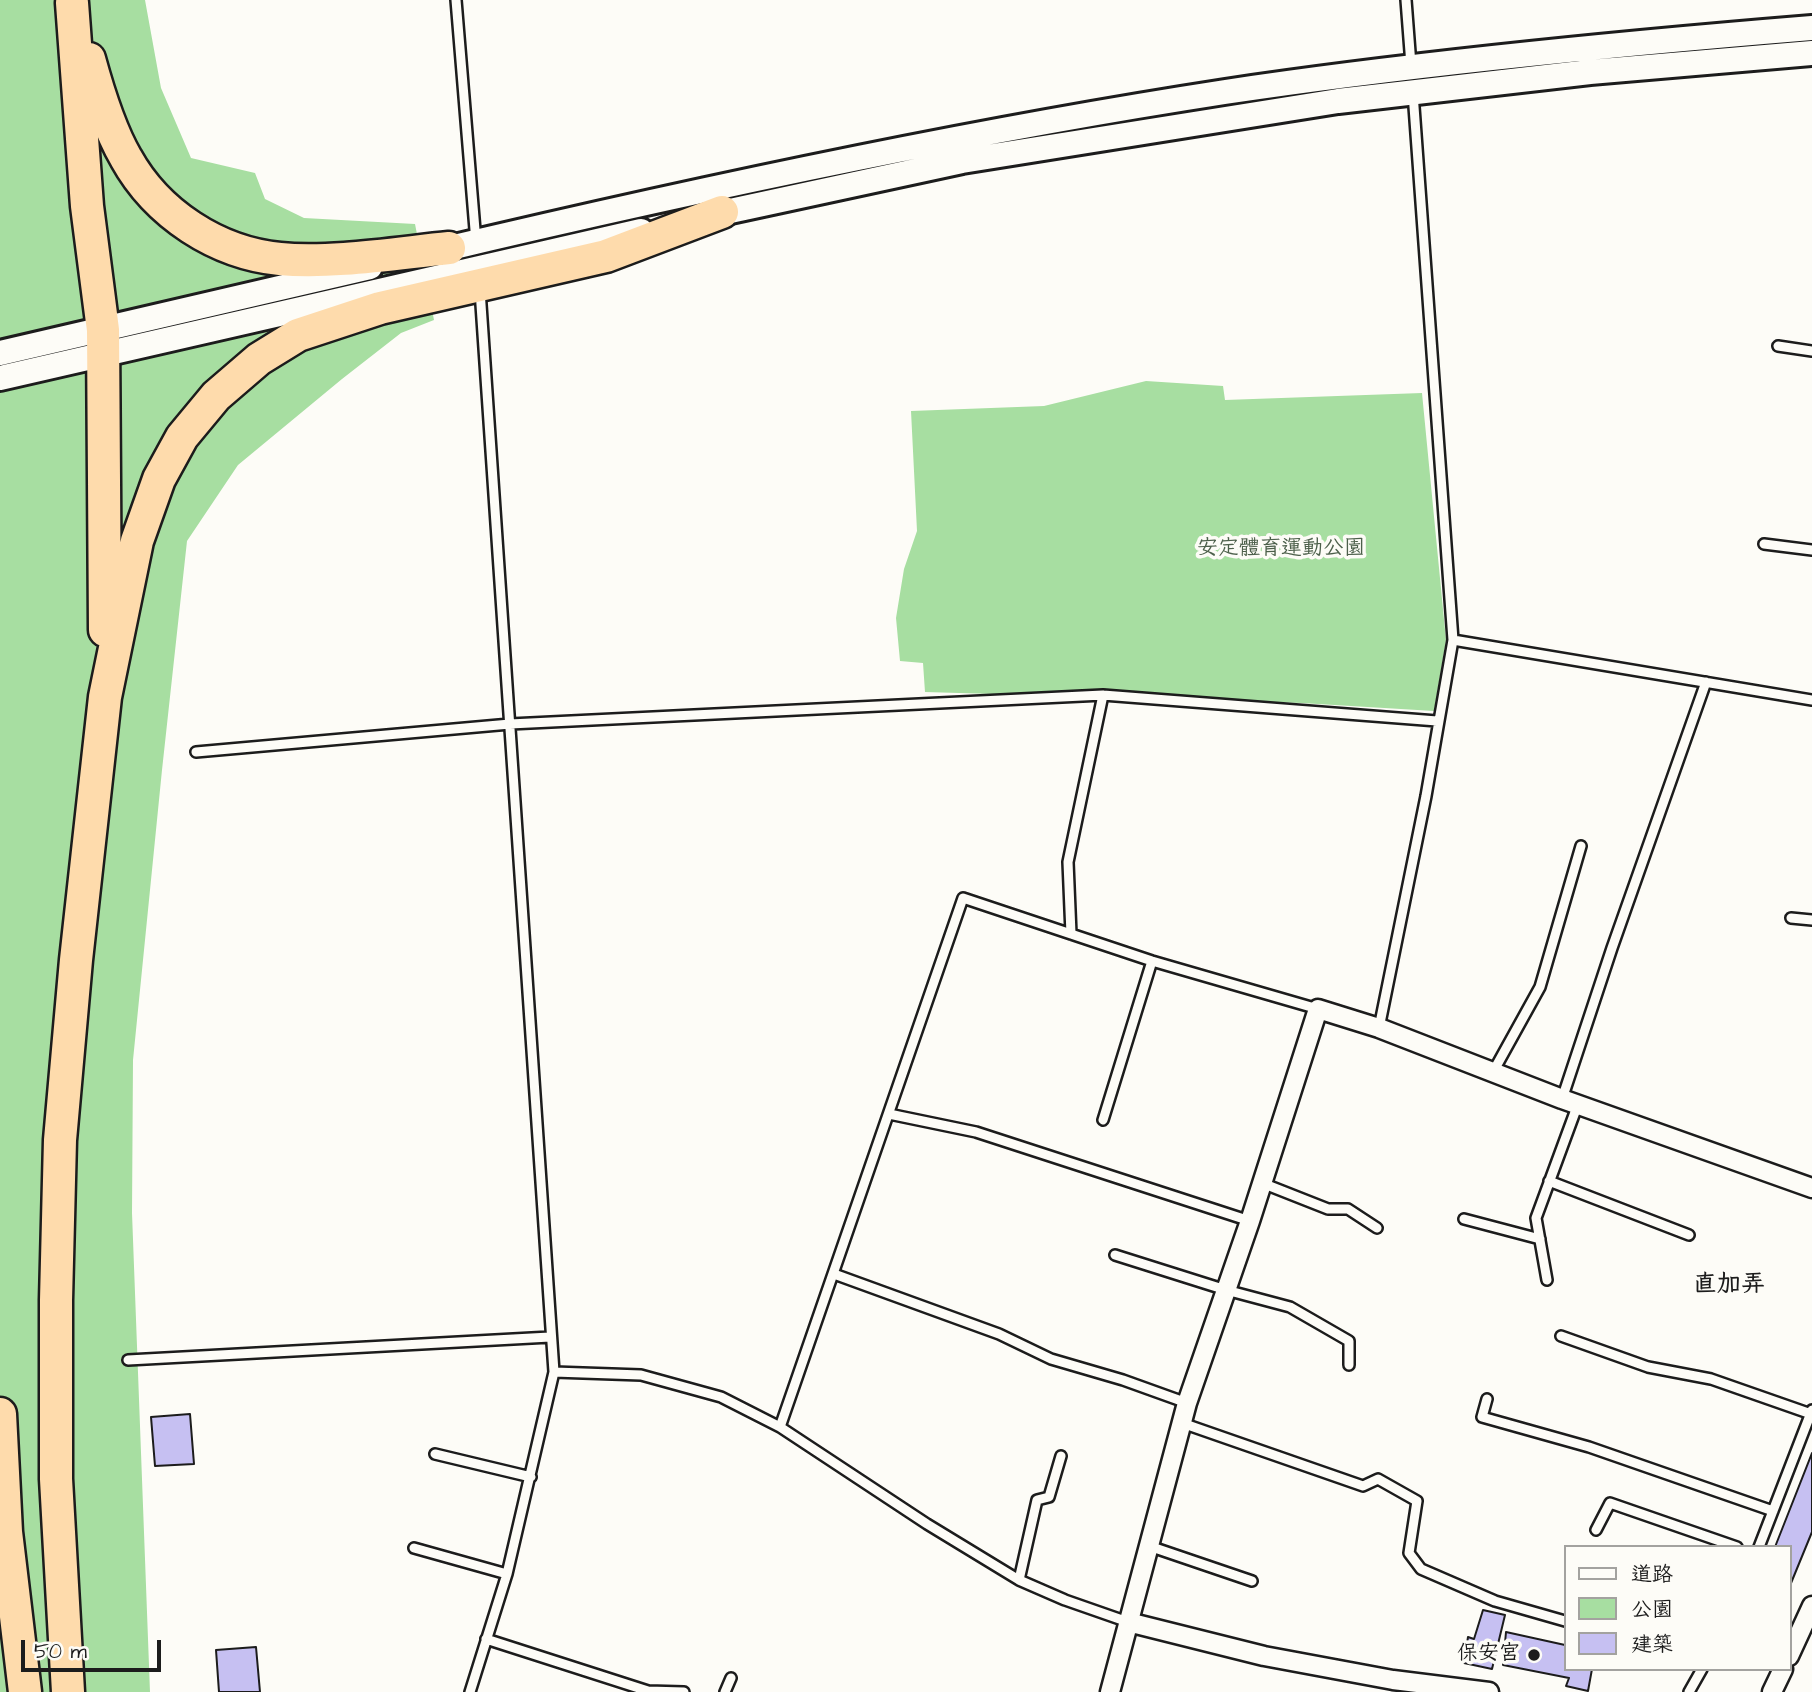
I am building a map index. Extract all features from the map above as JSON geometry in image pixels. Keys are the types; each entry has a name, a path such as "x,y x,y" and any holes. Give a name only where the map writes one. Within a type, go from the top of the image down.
{"highway":[{"path":"72,2 96,83 125,157 145,187 178,218 210,240 242,251 280,259 336,258 463,245"},
{"path":"72,2 88,206 103,342 105,697"},
{"path":"68,1692 56,1479 56,1300 60,1140 76,960 105,697 137,541 159,479 181,438 216,396 259,359 298,335 481,276 606,256 722,212"},
{"path":"0,1414 6,1532 25,1692"}],"main road":[{"path":"722,212 976,159 1210,120 1412,79 1812,28"},
{"path":"0,378 103,342 463,245 976,135 1226,92 1412,79 1590,72 1812,53"},
{"path":"0,353 103,342 481,276"}],"street":[{"path":"1110,1692 1187,1403 1250,1221 1318,1009 1379,1028 1570,1101 1812,1188"},
{"path":"1791,1653 1807,1632 1812,1606"},
{"path":"1128,1622 1377,1681 1489,1692"},
{"path":"1772,1692 1782,1671"}],"lane":[{"path":"456,0 463,245 481,276 554,1372 508,1574 470,1692"},
{"path":"1379,1028 1426,796 1453,640 1406,0"},
{"path":"1778,346 1812,351"},
{"path":"1764,544 1812,550"},
{"path":"1453,640 1812,700"},
{"path":"1547,1280 1536,1218 1549,1181 1616,935 1706,682"},
{"path":"197,752 510,724 1103,695 1437,721"},
{"path":"1071,934 1068,862 1103,695"},
{"path":"1493,1072 1540,987 1581,846"},
{"path":"780,1427 963,898 1152,961 1318,1009"},
{"path":"1791,918 1812,920"},
{"path":"1103,1120 1152,961"},
{"path":"889,1114 976,1132 1250,1221"},
{"path":"1549,1181 1689,1235"},
{"path":"1262,1183 1328,1209 1348,1209 1377,1228"},
{"path":"1464,1219 1540,1239"},
{"path":"1115,1255 1290,1307 1349,1341 1349,1365"},
{"path":"834,1274 999,1335 1051,1359 1123,1380 1187,1403"},
{"path":"1561,1336 1648,1367 1711,1379 1811,1412 1760,1545"},
{"path":"128,1360 550,1337"},
{"path":"554,1372 641,1375 721,1397 780,1427 1019,1580 1065,1600 1128,1622"},
{"path":"1487,1399 1482,1417 1589,1447 1773,1511"},
{"path":"1182,1423 1363,1486 1378,1479 1417,1501 1409,1553 1421,1569 1495,1601 1563,1620"},
{"path":"435,1454 531,1477"},
{"path":"1019,1580 1037,1500 1049,1497 1061,1456"},
{"path":"1596,1530 1610,1503 1731,1545"},
{"path":"1149,1546 1252,1581"},
{"path":"414,1548 508,1574"},
{"path":"486,1639 648,1690 684,1692"},
{"path":"1689,1692 1701,1671"},
{"path":"724,1692 731,1678"}],"green space":[{"path":"0,0 145,0 161,88 191,158 255,173 265,199 304,218 415,224 434,320 401,333 238,465 187,541 133,1060 132,1213 150,1692 0,1692"},
{"name":"安定體育運動公園","path":"1146,381 1223,386 1225,400 1422,393 1446,640 1434,711 1301,703 925,692 923,663 900,661 896,618 904,569 917,531 911,411 1044,406"}],"building":[{"path":"190,1414 194,1464 155,1466 151,1417"},
{"path":"1812,1453 1812,1532 1791,1583 1791,1545 1776,1545"},
{"path":"1483,1610 1505,1615 1492,1669 1464,1663 1468,1637 1474,1639"},
{"name":"保安宮","path":"1506,1632 1563,1645 1563,1671 1592,1671 1588,1691 1566,1686 1569,1678 1503,1665"},
{"path":"256,1647 260,1692 219,1692 216,1650"}],"place":[{"name":"保安宮","path":"1534,1655"}],"district":[{"name":"直加弄","path":"1729,1286"}]}
